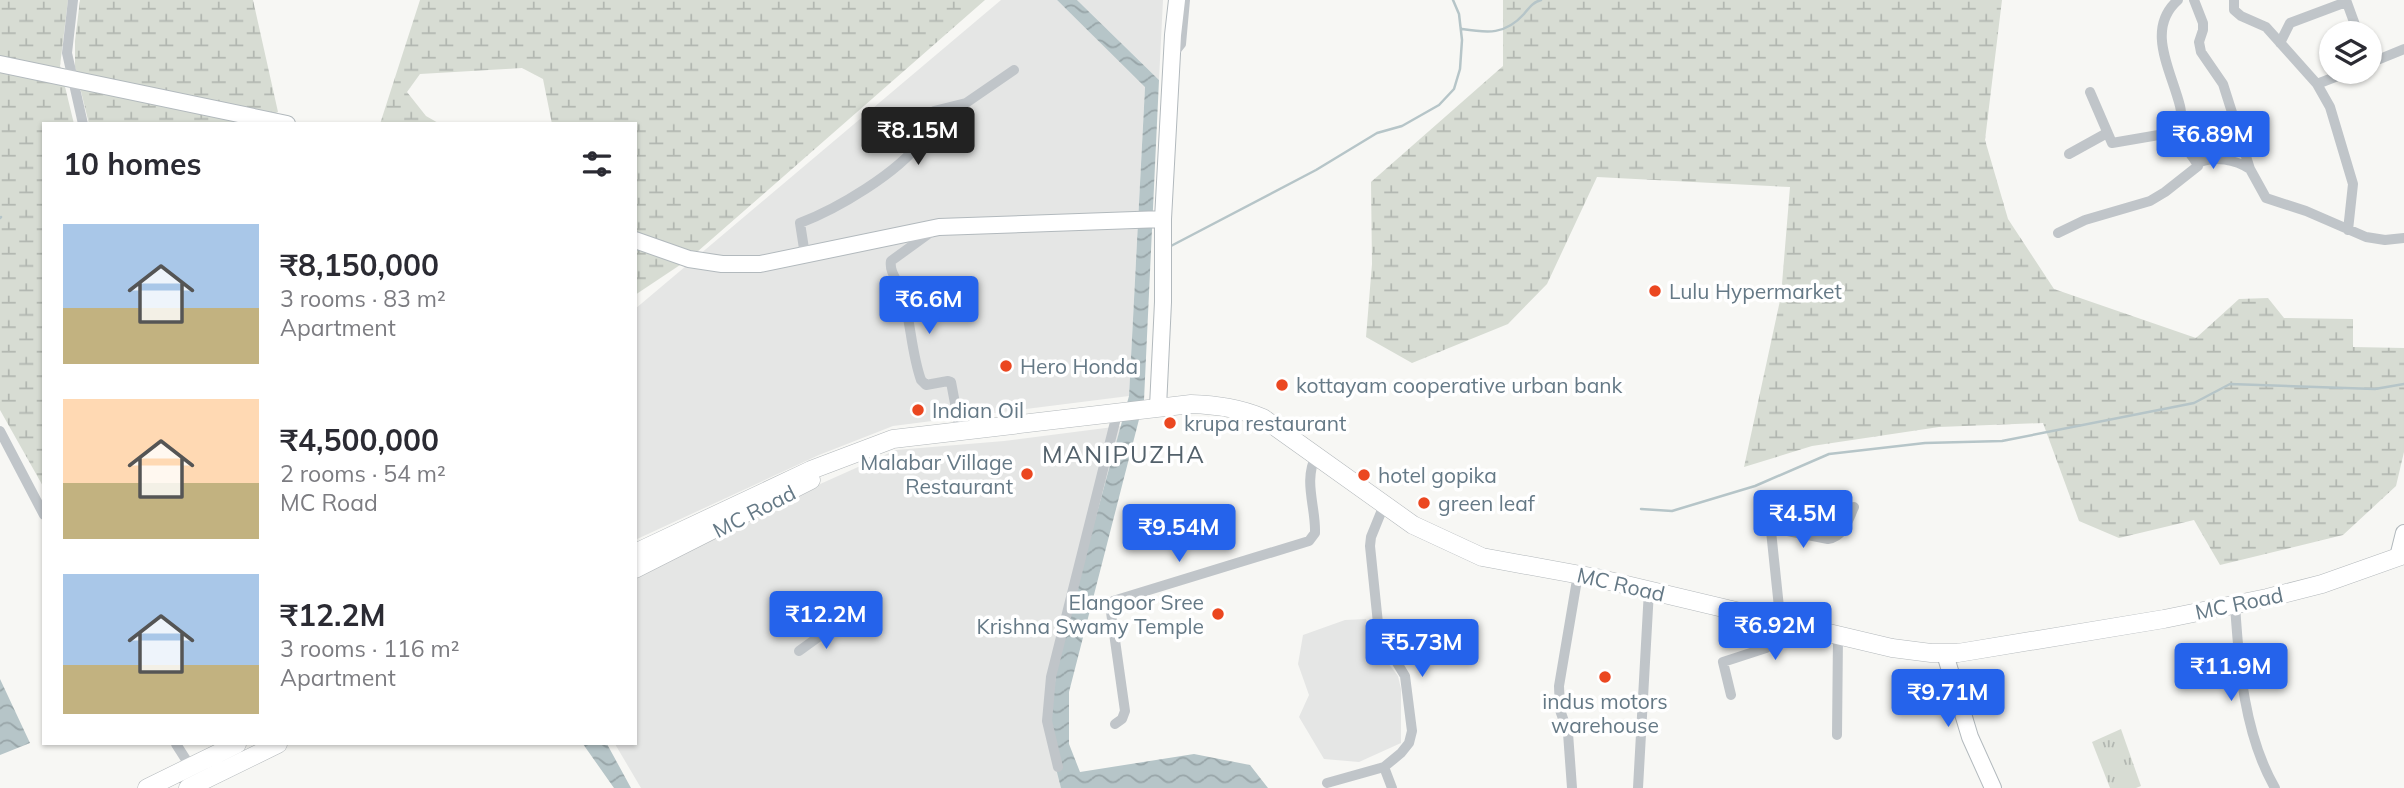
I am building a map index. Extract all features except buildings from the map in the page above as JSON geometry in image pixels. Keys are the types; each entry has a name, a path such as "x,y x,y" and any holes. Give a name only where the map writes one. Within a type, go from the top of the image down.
{"highway":[{"name":"MC Road","path":"637,552 819,466 908,436 1158,407 1217,405 1240,410 1273,424 1413,526 1482,557 1578,574 1892,648 1945,653 1979,650 2164,619 2322,584 2401,556"},
{"name":"MC Road","path":"637,568 789,493 869,448"},
{"path":"147,788 235,745"},
{"path":"188,788 276,745"}],"main road":[{"path":"1158,407 1163,219 1177,0"},
{"path":"0,64 278,122"},
{"path":"637,241 690,259 722,264 760,264 939,227 1163,219"},
{"path":"2401,556 2404,533"},
{"path":"1945,653 1970,737 1993,788"}],"street":[{"path":"74,0 67,53 83,122"},
{"path":"1173,54 1181,44 1185,0"},
{"path":"2178,0 2168,10 2160,37 2180,106 2184,143 2198,163"},
{"path":"2194,0 2203,23 2199,41 2201,52 2224,84 2250,169 2269,200 2306,211 2376,240 2404,238"},
{"path":"2234,0 2234,10 2266,27 2317,84 2330,107 2353,184 2348,230"},
{"path":"2280,43 2290,23 2346,1 2354,21"},
{"path":"2382,58 2404,49"},
{"path":"804,255 800,223 826,213 865,189 911,153 922,139 934,111 966,103 1014,70"},
{"path":"2090,92 2112,144 2182,131"},
{"path":"2069,154 2107,133"},
{"path":"2198,163 2211,158 2235,162 2250,169"},
{"path":"2058,233 2085,220 2159,196 2197,168 2198,163"},
{"path":"939,227 894,258 890,264 907,307 920,380 926,385 951,382 960,430"},
{"path":"1058,767 1047,721 1051,677 1124,413"},
{"path":"0,431 42,511"},
{"path":"1115,724 1122,719 1125,711 1111,612 1113,601 1308,541 1315,533 1310,467 1316,456"},
{"path":"1327,783 1384,767 1409,743 1412,731 1405,676 1381,638 1376,615 1370,546 1384,505"},
{"path":"1731,695 1723,662 1766,648 1782,636 1771,531 1777,529 1835,538 1841,534 1854,507"},
{"path":"1572,788 1568,733 1560,710 1559,686 1578,574"},
{"path":"1638,788 1648,590"},
{"path":"2235,605 2239,665 2245,697 2257,746 2275,788"},
{"path":"799,651 835,625"},
{"path":"1837,735 1838,635"},
{"path":"177,745 190,766"},
{"path":"1384,767 1392,788"}],"shaded area":[{"path":"1001,0 1057,0 1145,86 1129,396 893,426 819,455 637,539 637,307"},
{"path":"1077,0 1163,0 1159,80"},
{"path":"1121,426 1059,651 1061,788 641,788 616,745 637,745 637,572 780,502 896,450 1004,441"},
{"path":"1366,619 1381,654 1398,676 1401,689 1401,743 1359,762 1324,759 1299,717 1309,695 1298,664 1303,635 1345,620"}],"green space":[{"path":"0,0 68,0 60,66 74,122 42,122 42,484 0,410"},
{"path":"80,0 253,0 278,112 252,122 89,122 75,67"},
{"path":"420,0 985,0 689,259 637,294 637,122 552,122 543,79 522,68 420,74 407,92 426,116 436,122 381,122"},
{"path":"1503,0 2002,0 1985,140 2008,219 2054,289 2196,338 2239,299 2268,298 2284,318 2353,319 2353,347 2404,348 2404,452 2396,486 2343,535 2220,565 2194,520 2119,538 2079,521 2043,423 1939,427 1812,446 1744,467 1781,296 1790,187 1597,177 1547,284 1508,324 1412,363 1366,337 1372,264 1371,182 1503,66"},
{"path":"2121,729 2141,786 2136,788 2110,788 2092,742"}],"water":[{"path":"1057,0 1077,0 1159,80 1144,400 1069,692 1069,744 1080,772 1194,754 1250,765 1268,788 1061,788 1048,737 1059,651 1129,396 1145,87"},
{"path":"0,679 30,743 0,755"},
{"path":"584,745 608,745 631,788 614,788"}],"waterway":[{"path":"1169,247 1316,170 1377,133 1402,126 1439,105 1454,89 1460,69 1462,40 1459,14 1453,0"},
{"path":"1462,29 1488,32 1503,29 1517,21 1541,0"},
{"path":"1641,509 1672,511 1755,486 1829,454 1925,443 2002,441 2194,403 2230,384 2375,389 2404,384"}],"place":[{"name":"Lulu Hypermarket","path":"1655,291"},
{"name":"Hero Honda","path":"1006,366"},
{"name":"kottayam cooperative urban bank","path":"1282,385"},
{"name":"Indian Oil","path":"918,410"},
{"name":"krupa restaurant","path":"1170,423"},
{"name":"Malabar Village Restaurant","path":"1027,474"},
{"name":"hotel gopika","path":"1364,475"},
{"name":"green leaf","path":"1424,503"},
{"name":"Elangoor Sree Krishna Swamy Temple","path":"1218,614"},
{"name":"indus motors warehouse","path":"1605,677"}],"district":[{"name":"MANIPUZHA","path":"1124,454"}]}
